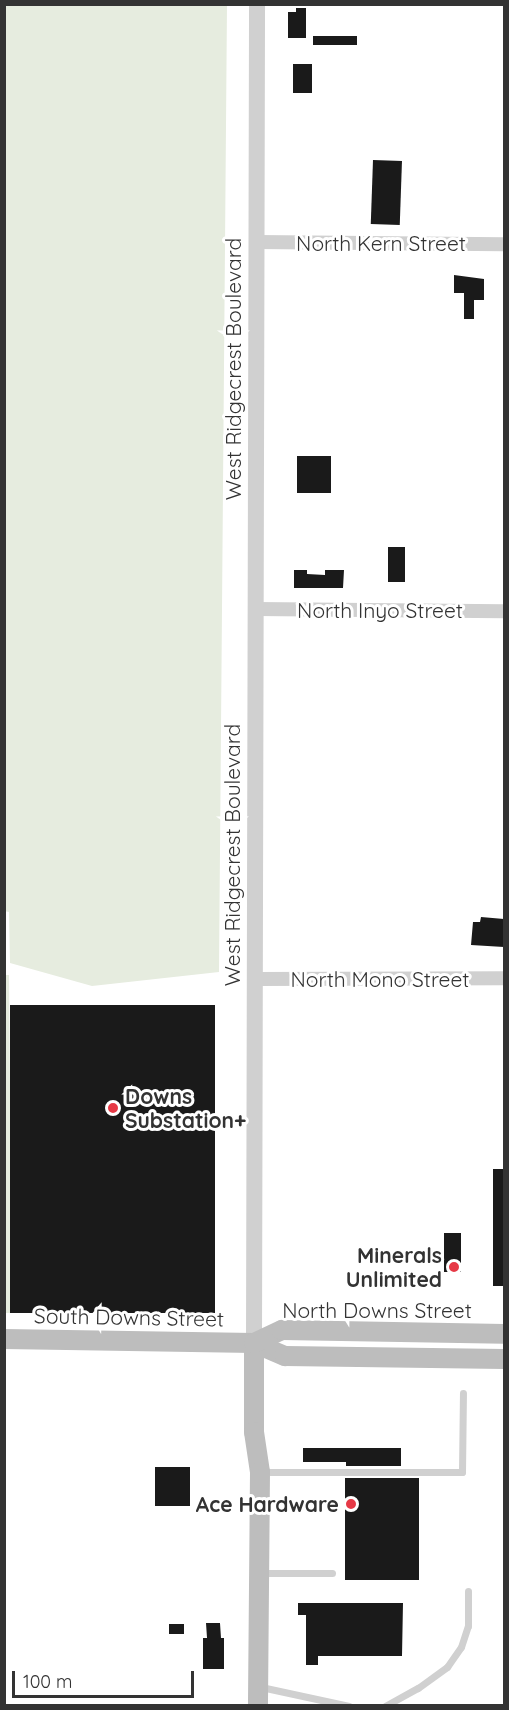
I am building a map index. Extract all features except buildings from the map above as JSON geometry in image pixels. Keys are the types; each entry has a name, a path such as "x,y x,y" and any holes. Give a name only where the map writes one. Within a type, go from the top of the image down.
{"main road":[{"name":"North Downs Street","path":"254,1343 282,1330 504,1334"},
{"name":"South Downs Street","path":"4,1339 254,1343"},
{"name":"North Downs Street","path":"254,1343 285,1356 504,1359"},
{"name":"West Ridgecrest Boulevard","path":"254,1343 254,1432 260,1472 258,1696"}],"street":[{"name":"West Ridgecrest Boulevard","path":"254,1343 257,4"},
{"name":"North Kern Street","path":"257,243 504,244"},
{"name":"North Inyo Street","path":"256,609 504,611"},
{"name":"North Mono Street","path":"256,979 504,978"}],"lane":[{"path":"260,1472 462,1472 463,1392"},
{"path":"260,1574 332,1574"},
{"path":"385,1706 418,1688 447,1667 461,1647 468,1626 468,1591"},
{"path":"258,1696 349,1706"}],"shaded area":[{"path":"4,5 227,5 219,972 92,986 10,963 9,912 4,911"},
{"path":"5,975 9,975 12,1313 5,1313"}],"place":[{"name":"Downs Substation+","path":"113,1108"},
{"name":"Minerals Unlimited","path":"454,1267"},
{"name":"Ace Hardware","path":"351,1504"}]}
